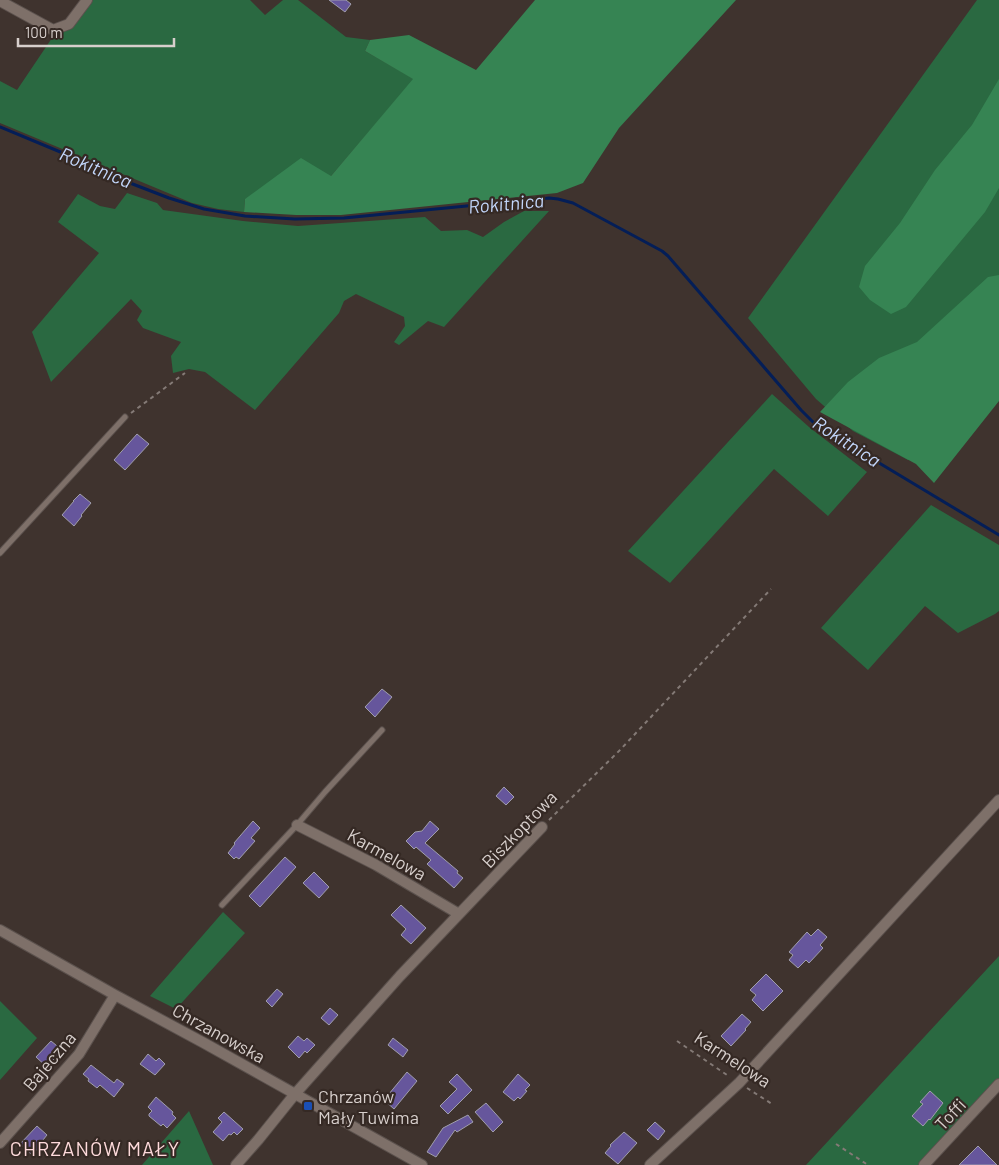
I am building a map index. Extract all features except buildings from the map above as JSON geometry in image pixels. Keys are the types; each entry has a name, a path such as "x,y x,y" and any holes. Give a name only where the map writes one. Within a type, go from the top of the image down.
{"street":[{"path":"0,1 53,30 69,24 87,0"},
{"path":"650,1165 739,1083 999,800"},
{"name":"Karmelowa","path":"297,825 376,865 459,914"},
{"name":"Biszkoptowa","path":"236,1165 295,1094 394,984 542,827"},
{"name":"Chrzanowska","path":"0,930 418,1164"},
{"name":"Bajeczna","path":"0,1142 79,1054 115,995"},
{"name":"Toffi","path":"924,1165 999,1084"}],"lane":[{"path":"0,553 125,417"},
{"path":"222,905 382,730"}],"path":[{"path":"125,417 185,373"},
{"name":"Biszkoptowa","path":"542,827 620,750 770,589"},
{"name":"Karmelowa","path":"677,1041 772,1104"},
{"path":"836,1144 868,1165"}],"green space":[{"path":"91,0 250,0 265,15 283,0 298,0 346,37 370,40 365,51 414,79 331,176 245,199 244,212 192,203 0,123 0,81 17,90 54,35 73,24"},
{"path":"535,0 736,0 619,128 583,183 557,193 341,215 244,212 245,199 301,158 331,176 413,79 365,51 370,40 409,35 476,70"},
{"path":"977,0 999,0 999,340 908,460 853,431 816,399 748,318"},
{"path":"999,79 999,188 985,212 906,307 891,314 870,300 859,287 865,266 900,223 935,170 972,125"},
{"path":"127,193 157,203 163,210 243,221 298,226 425,217 441,231 467,230 483,237 524,211 549,211 444,327 428,321 399,345 394,342 405,326 404,317 356,294 344,301 339,313 255,410 205,372 189,369 173,373 171,356 181,342 143,328 137,320 142,311 131,299 51,382 32,332 99,253 58,222 78,194 100,206 115,209"},
{"path":"999,275 999,401 934,483 916,464 820,412 848,382 879,358 917,342 988,277"},
{"path":"772,394 809,427 867,472 828,516 774,469 670,583 628,551"},
{"path":"931,505 999,545 999,611 958,633 925,606 868,670 821,628"},
{"path":"223,912 245,933 176,1009 150,996"},
{"path":"999,956 999,1079 922,1165 806,1165"},
{"path":"0,1001 37,1038 0,1080"},
{"path":"189,1111 213,1165 142,1165"}],"waterway":[{"name":"Rokitnica","path":"0,127 70,156 104,173 169,198 204,209 245,216 295,219 344,218 549,198 573,203 668,256 816,425 999,535"}],"place":[{"name":"Chrzanów Mały Tuwima","path":"308,1106"}],"district":[{"name":"CHRZANÓW MAŁY","path":"95,1148"}]}
